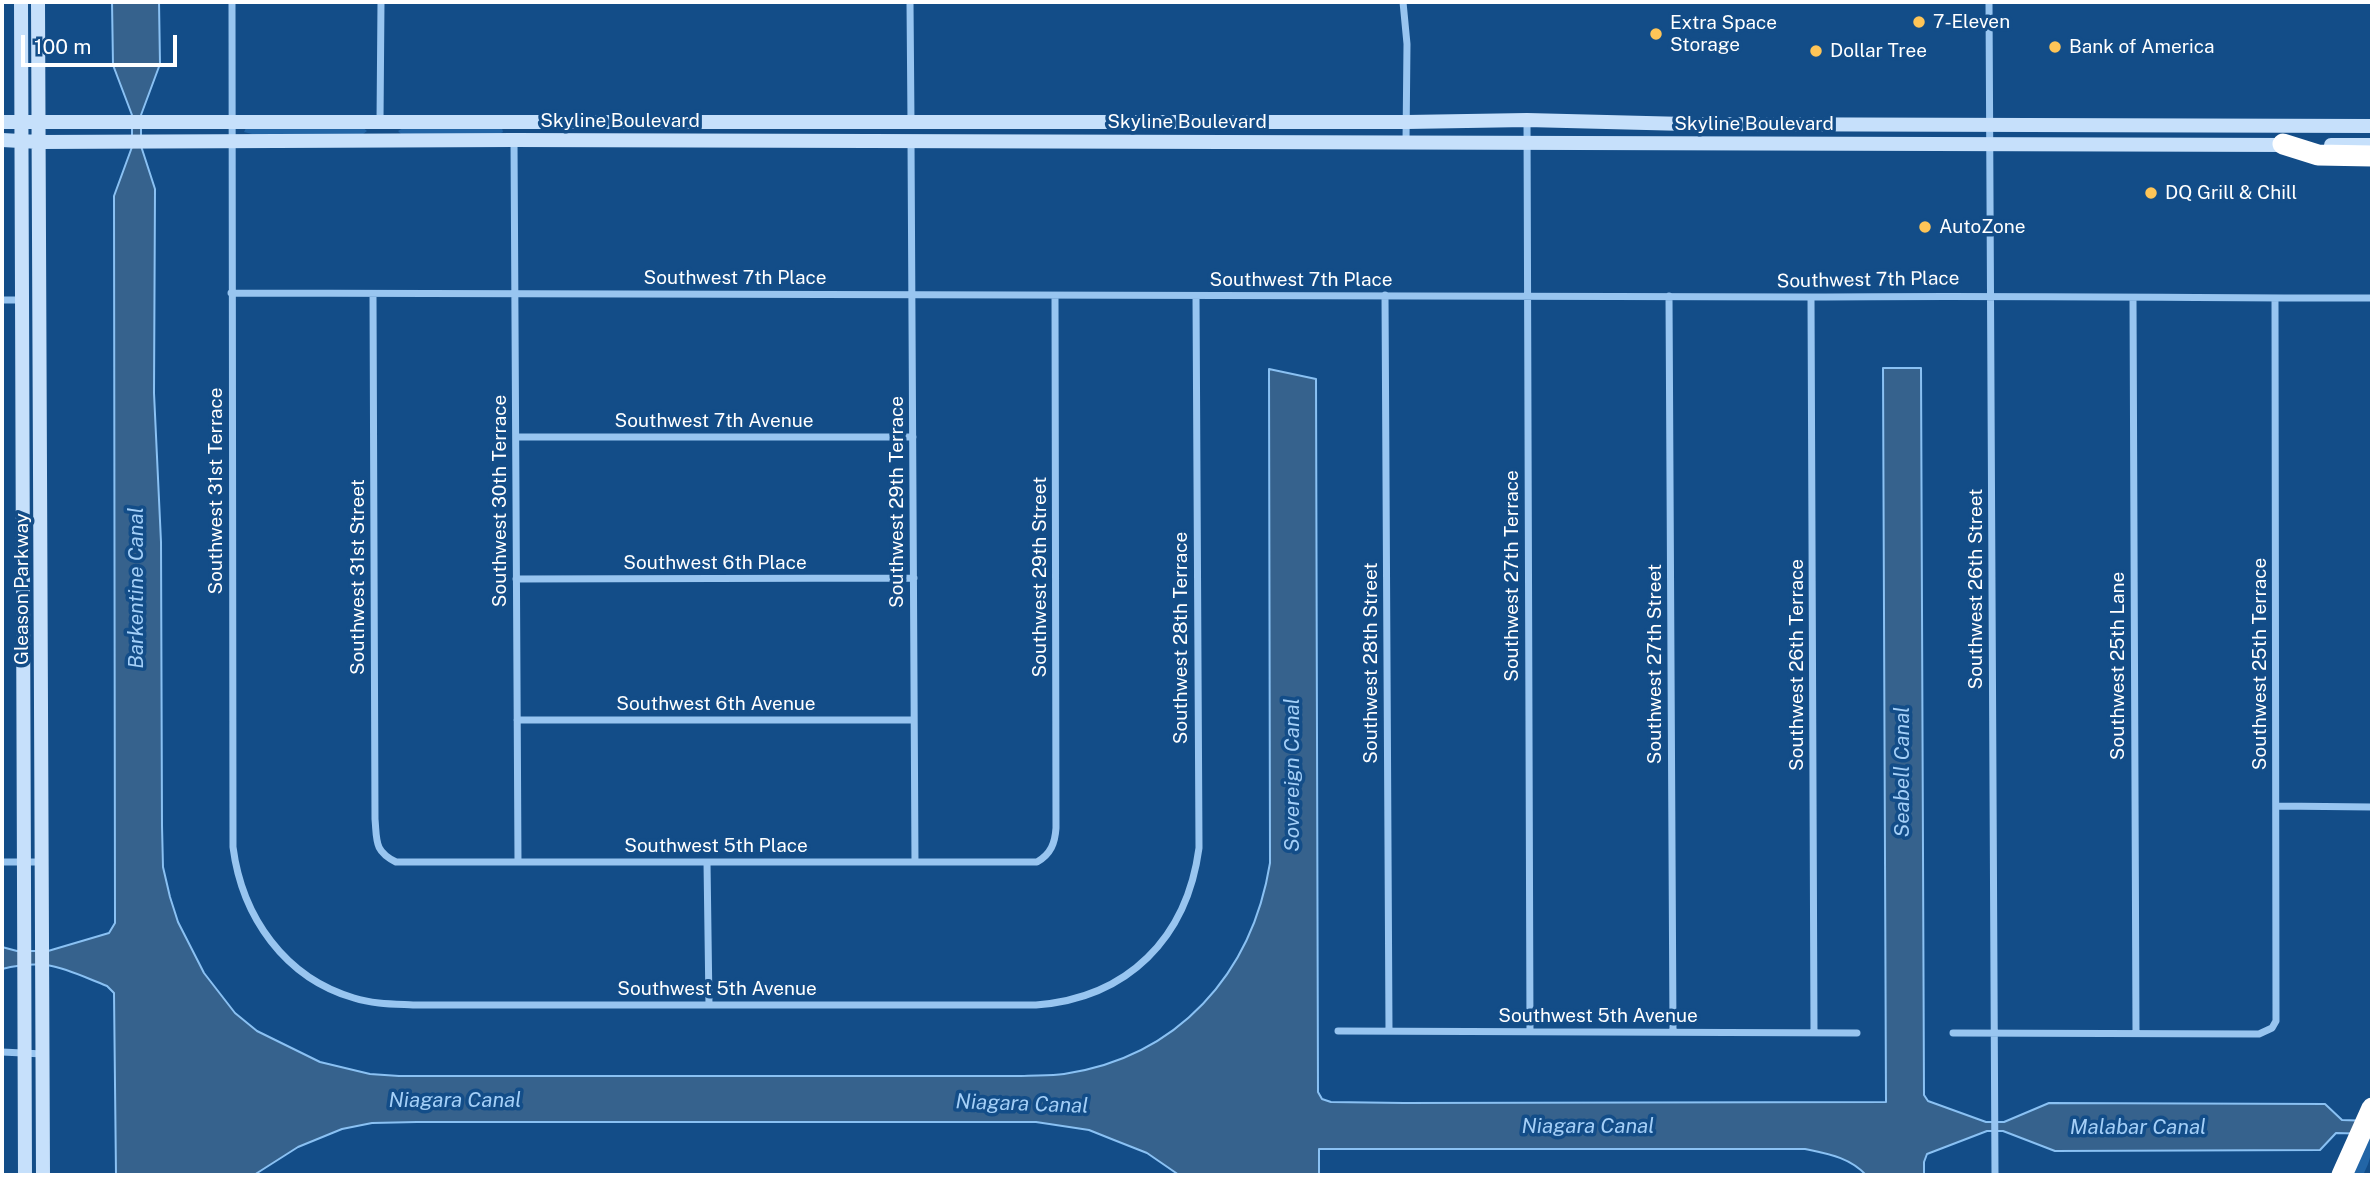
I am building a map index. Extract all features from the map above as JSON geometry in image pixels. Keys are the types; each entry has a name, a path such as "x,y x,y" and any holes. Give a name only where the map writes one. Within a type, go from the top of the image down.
{"highway":[{"path":"2283,145 2318,155 2372,156"},
{"path":"2342,1175 2372,1108"}],"street":[{"name":"Gleason Parkway","path":"21,2 25,1175"},
{"name":"Gleason Parkway","path":"38,2 43,1175"},
{"name":"Southwest 31st Terrace","path":"232,2 233,848 238,878 248,907 270,942 291,963"},
{"path":"381,2 381,140"},
{"path":"910,2 911,141"},
{"path":"1403,2 1407,44 1406,142"},
{"name":"Southwest 26th Street","path":"1989,2 1995,1175"},
{"name":"Skyline Boulevard","path":"2,122 1527,120 1578,123 2372,126"},
{"name":"Southwest 27th Terrace","path":"1527,120 1530,1031"},
{"path":"514,121 514,140"},
{"name":"Skyline Boulevard","path":"2,140 2372,145"},
{"name":"Southwest 30th Terrace","path":"514,140 518,862"},
{"name":"Southwest 29th Terrace","path":"911,141 915,862"},
{"name":"Southwest 7th Place","path":"231,293 1811,297 1991,295 2372,298"},
{"name":"Southwest 31st Street","path":"373,294 375,819 377,847 385,857"},
{"name":"Southwest 28th Street","path":"1385,295 1389,1031"},
{"name":"Southwest 29th Street","path":"1047,856 1055,841 1056,828 1055,296"},
{"name":"Southwest 28th Terrace","path":"1142,963 1164,940 1180,915 1190,891 1199,848 1196,296"},
{"name":"Southwest 27th Street","path":"1670,296 1673,1032"},
{"name":"Southwest 26th Terrace","path":"1811,297 1814,1032"},
{"name":"Southwest 25th Lane","path":"2133,298 2136,1033"},
{"name":"Southwest 25th Terrace","path":"2136,1033 2259,1034 2272,1028 2278,1013 2275,298"},
{"path":"2,300 40,299"},
{"name":"Southwest 7th Avenue","path":"516,437 913,437"},
{"name":"Southwest 6th Place","path":"516,579 914,578"},
{"name":"Southwest 6th Avenue","path":"517,720 914,720"},
{"path":"2277,806 2372,807"},
{"name":"Southwest 5th Place","path":"385,857 396,862 1037,862 1047,856"},
{"path":"2,862 42,862"},
{"path":"708,862 709,1005"},
{"name":"Southwest 5th Avenue","path":"291,963 316,982 334,991 381,1003 709,1005 1050,1004 1077,999 1099,990 1121,979 1142,963"},
{"name":"Southwest 5th Avenue","path":"1338,1031 1857,1033"},
{"path":"1954,1033 2136,1033"},
{"path":"2,1052 43,1054"}],"shaded area":[{"path":"361,126 367,131 363,134 256,135 244,132 246,128"},
{"path":"403,128 502,128 503,132 495,136 402,135 398,131"},
{"path":"2372,1131 2371,1154 2366,1169 2363,1175 2351,1175"}],"water":[{"path":"112,2 159,2 160,64 141,115 141,146 155,189 154,393 161,542 163,867 178,922 204,973 235,1013 257,1031 320,1062 370,1074 399,1076 1021,1076 1064,1074 1105,1065 1142,1049 1175,1029 1203,1004 1227,974 1246,940 1261,903 1270,863 1269,369 1316,379 1318,1092 1322,1099 1331,1102 1404,1103 1886,1102 1883,368 1921,368 1924,1095 1928,1101 1986,1122 2004,1122 2049,1103 2325,1104 2342,1120 2372,1121 2372,1134 2336,1133 2320,1150 2055,1151 2003,1131 1987,1131 1927,1154 1924,1175 1866,1175 1845,1160 1805,1149 1319,1149 1319,1175 1179,1175 1147,1153 1089,1130 1036,1122 417,1122 372,1123 342,1129 298,1147 254,1175 116,1175 114,993 107,986 56,967 32,964 2,969 2,947 17,951 48,951 109,933 115,923 114,196 132,147 132,115 113,65"}],"place":[{"name":"7-Eleven","path":"1919,22"},
{"name":"Extra Space Storage","path":"1656,34"},
{"name":"Bank of America","path":"2055,47"},
{"name":"Dollar Tree","path":"1816,51"},
{"name":"DQ Grill & Chill","path":"2151,193"},
{"name":"AutoZone","path":"1925,227"}],"water label":[{"name":"Barkentine Canal","path":"137,588"},
{"name":"Seabell Canal","path":"1903,772"},
{"name":"Sovereign Canal","path":"1293,775"},
{"name":"Niagara Canal","path":"455,1101"},
{"name":"Niagara Canal","path":"1022,1104"},
{"name":"Niagara Canal","path":"1588,1127"},
{"name":"Malabar Canal","path":"2138,1128"}]}
